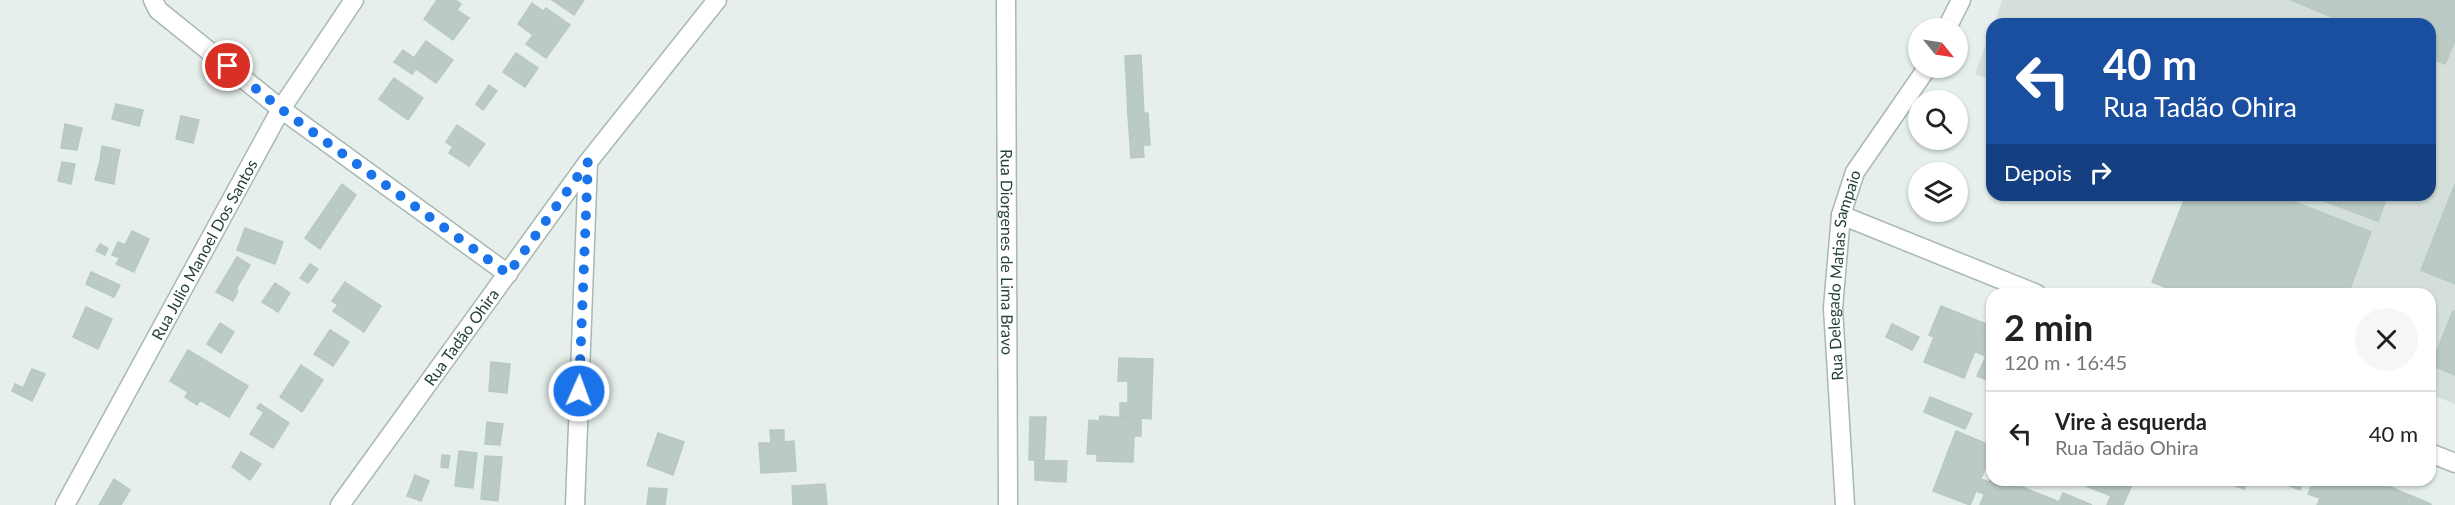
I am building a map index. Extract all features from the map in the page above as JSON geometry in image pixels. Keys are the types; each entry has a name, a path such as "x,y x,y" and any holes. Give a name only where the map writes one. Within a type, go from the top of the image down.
{"street":[{"path":"153,0 158,10 281,109 508,274"},
{"name":"Rua Julio Manoel Dos Santos","path":"65,505 281,109 354,0"},
{"name":"Rua Tadão Ohira","path":"340,505 588,162 717,0"},
{"name":"Rua Diorgenes de Lima Bravo","path":"1006,0 1008,505"},
{"path":"1952,18 1961,0"},
{"name":"Rua Delegado Matias Sampaio","path":"1845,505 1833,308 1841,215 1855,172 1920,78"},
{"path":"575,505 588,162"},
{"path":"1841,215 2022,288"},
{"path":"2436,455 2455,463"}],"shaded area":[{"path":"2002,0 2455,0 2455,404 2436,396 2436,288 2166,288 2152,282 2185,201 2436,201 2436,18 1996,18"},
{"path":"1986,44 1986,78 1975,74"}],"building":[{"path":"437,0 455,0 461,4 457,10 469,18 453,40 424,19"},
{"path":"552,0 584,0 574,15"},
{"path":"2291,0 2455,0 2455,41 2445,64 2436,60 2436,18 2334,18"},
{"path":"532,3 543,11 546,8 570,25 546,58 526,44 533,35 518,24"},
{"path":"426,41 453,60 436,83 416,69 412,74 394,62 403,50 414,58"},
{"path":"516,53 538,68 525,87 503,72"},
{"path":"1141,55 1144,114 1128,115 1125,56"},
{"path":"394,78 423,98 408,120 379,99"},
{"path":"489,85 497,91 483,110 476,104"},
{"path":"116,104 143,110 139,126 112,119"},
{"path":"1148,113 1150,145 1143,145 1144,157 1131,158 1128,115"},
{"path":"181,116 199,120 193,143 176,139"},
{"path":"65,124 82,128 77,150 61,148"},
{"path":"457,125 485,144 469,166 449,153 453,147 446,142"},
{"path":"102,146 120,150 117,164 100,161"},
{"path":"100,161 117,164 114,184 95,180"},
{"path":"62,162 75,164 71,184 58,181"},
{"path":"342,184 356,195 320,249 305,238"},
{"path":"2455,184 2455,284 2421,270"},
{"path":"2184,201 2292,201 2371,232 2350,288 2168,288 2152,282"},
{"path":"2324,201 2386,201 2378,221"},
{"path":"245,228 283,242 275,264 237,250"},
{"path":"132,231 149,239 134,272 116,264 120,258 112,255 118,242 125,245"},
{"path":"100,244 108,248 105,255 96,251"},
{"path":"237,257 250,265 236,289 238,291 233,301 216,292"},
{"path":"310,264 318,269 308,283 300,278"},
{"path":"91,272 120,285 114,297 86,284"},
{"path":"345,282 381,306 364,332 333,311 338,305 332,301"},
{"path":"275,283 290,293 278,312 262,302"},
{"path":"1941,306 1986,324 1964,378 1924,362 1934,337 1929,335"},
{"path":"86,307 112,319 98,349 73,337"},
{"path":"2453,311 2455,311 2455,375 2436,367 2436,353"},
{"path":"220,323 234,332 221,353 207,344"},
{"path":"1892,324 1919,337 1912,350 1886,337"},
{"path":"1984,328 1986,329 1986,356 1974,351"},
{"path":"330,330 349,342 333,366 314,354"},
{"path":"188,350 248,386 229,417 200,400 197,405 185,397 188,392 170,381"},
{"path":"1986,356 1986,380 1977,376"},
{"path":"1119,358 1153,359 1151,419 1120,416 1120,403 1128,403 1128,381 1118,381"},
{"path":"491,362 510,364 507,393 489,391"},
{"path":"301,365 323,380 302,412 280,397"},
{"path":"32,369 45,374 32,401 12,391 15,384 23,388"},
{"path":"227,374 248,386 229,417 208,404"},
{"path":"1930,397 1972,414 1965,429 1924,412"},
{"path":"260,404 289,423 273,448 250,434 264,412 257,408"},
{"path":"1100,416 1141,419 1141,436 1134,436 1133,462 1097,461 1097,454 1087,454 1089,420 1099,421"},
{"path":"1030,417 1046,417 1044,460 1029,460"},
{"path":"487,422 503,424 500,445 485,444"},
{"path":"770,430 784,430 784,442 794,441 796,471 761,473 759,443 771,443"},
{"path":"1956,431 1986,444 1986,467 1981,479 1986,481 1987,486 1984,494 1976,491 1970,505 1933,491"},
{"path":"658,433 684,442 673,475 647,465"},
{"path":"459,451 477,453 473,488 455,486"},
{"path":"241,452 261,464 250,480 232,467"},
{"path":"442,455 450,456 448,468 441,467"},
{"path":"485,456 502,457 498,501 481,499"},
{"path":"1035,460 1067,461 1066,482 1035,480"},
{"path":"415,475 429,481 421,501 407,496"},
{"path":"114,479 130,490 121,505 99,505"},
{"path":"825,484 827,505 793,505 792,486"},
{"path":"1988,486 2022,486 2047,497 2043,505 1980,505"},
{"path":"2086,486 2115,486 2111,496"},
{"path":"2115,486 2131,486 2123,505 2107,505"},
{"path":"2311,486 2374,486 2366,505 2317,505 2320,498 2308,494"},
{"path":"2374,486 2388,486 2431,504 2431,505 2366,505"},
{"path":"649,488 667,489 665,505 647,505"},
{"path":"2063,493 2092,505 2043,505 2047,497 2059,502"}],"route":[{"path":"228,66 281,109 508,274 588,162 579,391"}]}
